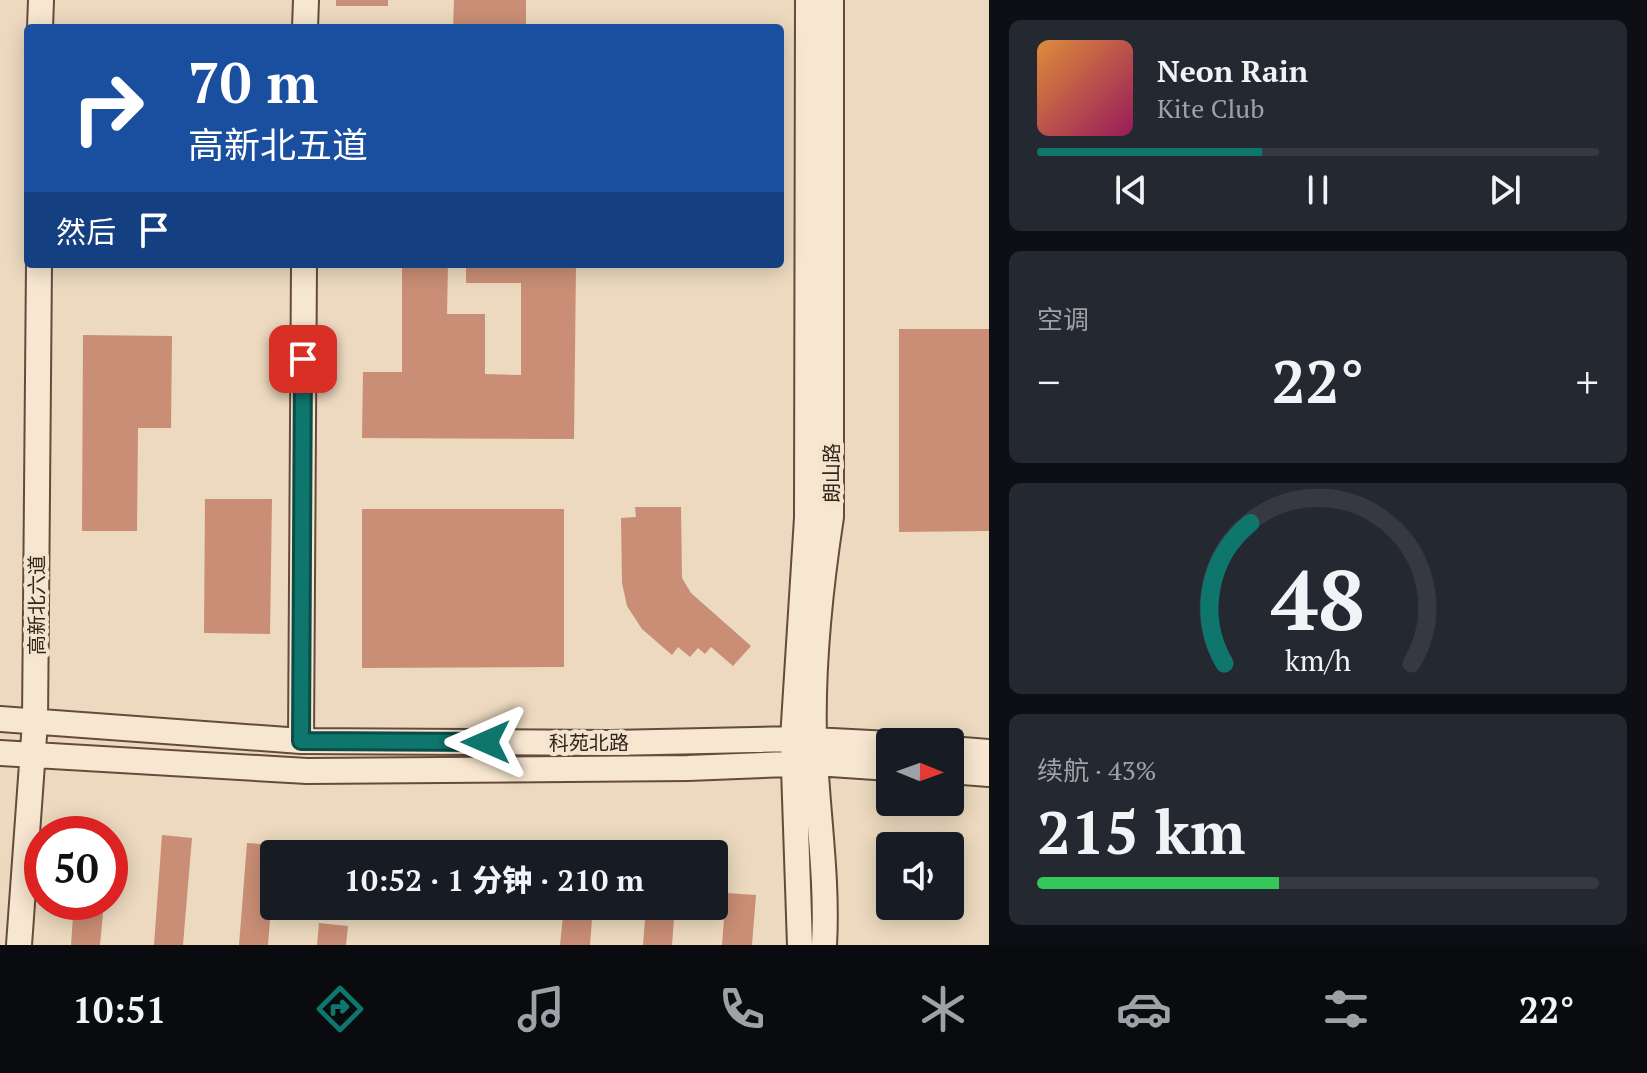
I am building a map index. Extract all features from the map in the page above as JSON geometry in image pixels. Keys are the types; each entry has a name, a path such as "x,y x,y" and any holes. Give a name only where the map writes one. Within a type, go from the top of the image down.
{"main road":[{"path":"40,24 41,0"},
{"path":"305,24 306,0"},
{"name":"朗山路","path":"800,945 807,518 808,0"},
{"name":"朗山路","path":"824,945 826,901 804,751 831,517 831,0"},
{"name":"高新北六道","path":"19,945 35,722 39,268"},
{"path":"301,741 304,268"},
{"name":"科苑北路","path":"0,719 301,741 610,743 804,751 876,765"},
{"name":"科苑北路","path":"0,753 307,771 804,751 876,745"},
{"path":"964,750 989,752"},
{"path":"964,772 989,774"}],"building":[{"path":"336,0 388,0 388,6 336,6"},
{"path":"454,0 526,0 526,24 453,24"},
{"path":"402,268 448,268 447,314 485,314 485,374 521,375 521,283 466,283 466,268 576,268 574,439 362,438 363,372 402,372"},
{"path":"899,329 989,329 989,531 899,532"},
{"path":"83,335 172,336 171,428 138,428 137,531 82,531"},
{"path":"205,499 272,499 270,634 204,633"},
{"path":"635,507 681,507 682,578 691,593 751,646 733,666 711,647 705,654 698,648 690,657 678,647 672,655 642,629 627,606 622,583 621,518 636,517"},
{"path":"362,509 564,509 564,667 362,668"},
{"path":"162,835 192,838 183,945 154,945"},
{"path":"247,843 260,844 260,920 270,920 268,945 239,945"},
{"path":"728,893 756,895 752,945 722,945 724,920 728,920"},
{"path":"73,920 102,920 100,945 71,945"},
{"path":"563,920 592,920 590,945 560,945"},
{"path":"645,920 674,920 672,945 643,945"},
{"path":"319,923 348,926 346,945 317,945"}],"route":[{"path":"303,359 301,741 486,742"}]}
